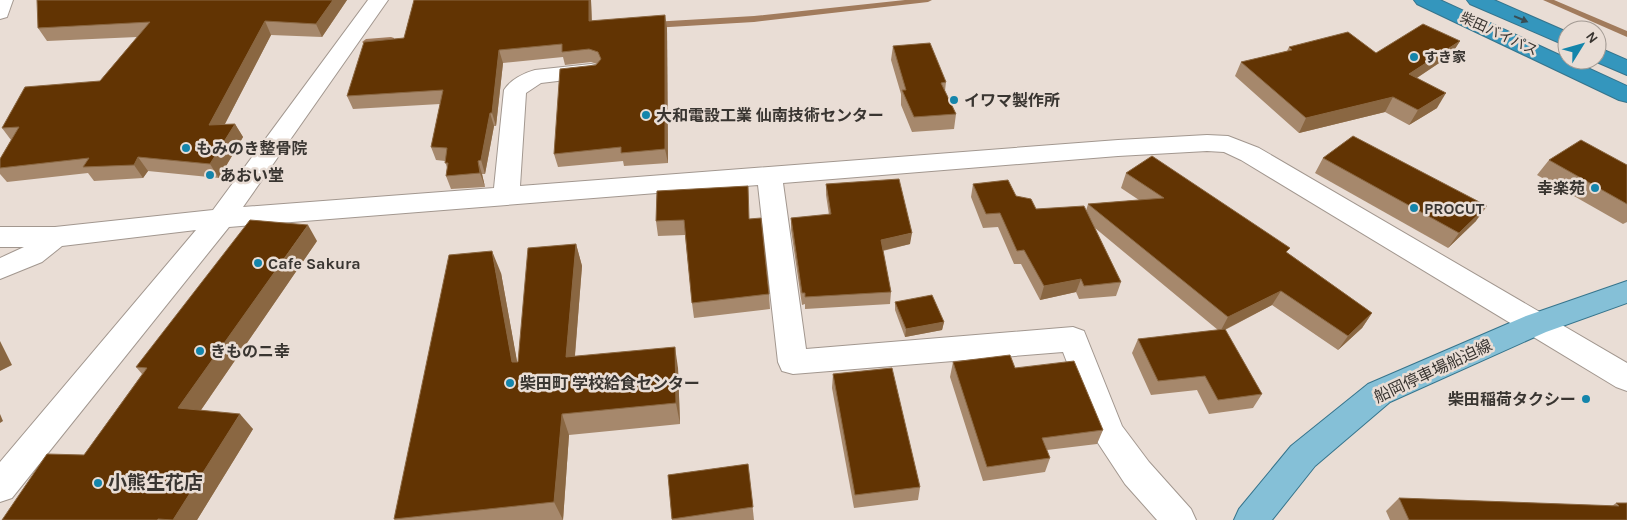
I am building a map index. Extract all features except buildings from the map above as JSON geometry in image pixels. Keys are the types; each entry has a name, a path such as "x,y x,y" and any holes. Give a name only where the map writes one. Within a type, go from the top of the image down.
{"highway":[{"name":"柴田バイパス","path":"1424,0 1627,95"},
{"name":"柴田バイパス","path":"1477,0 1557,36"},
{"path":"1607,59 1627,68"}],"main road":[{"name":"船岡停車場船迫線","path":"1251,520 1303,456 1379,393 1536,324 1627,292"}],"street":[{"path":"0,13 3,0"},
{"path":"3,481 221,218 378,0"},
{"path":"506,196 515,90 534,78 592,71"},
{"path":"0,237 55,237 221,218 1118,148 1228,144 1250,154 1627,378"},
{"path":"770,176 794,362 1073,339 1109,433 1137,473 1179,520"},
{"path":"0,269 32,255 55,237"}],"waterway":[{"path":"652,25 754,19 928,0"},
{"path":"1547,0 1627,34"},
{"path":"366,42 391,40"}],"place":[{"name":"すき家","path":"1414,57"},
{"name":"イワマ製作所","path":"954,100"},
{"name":"大和電設工業 仙南技術センター","path":"646,115"},
{"name":"もみのき整骨院","path":"186,148"},
{"name":"あおい堂","path":"210,175"},
{"name":"幸楽苑","path":"1595,188"},
{"name":"PROCUT","path":"1414,208"},
{"name":"Cafe Sakura","path":"258,263"},
{"name":"きものニ幸","path":"200,351"},
{"name":"柴田町 学校給食センター","path":"510,383"},
{"name":"柴田稲荷タクシー","path":"1586,399"},
{"name":"小熊生花店","path":"98,483"}]}
